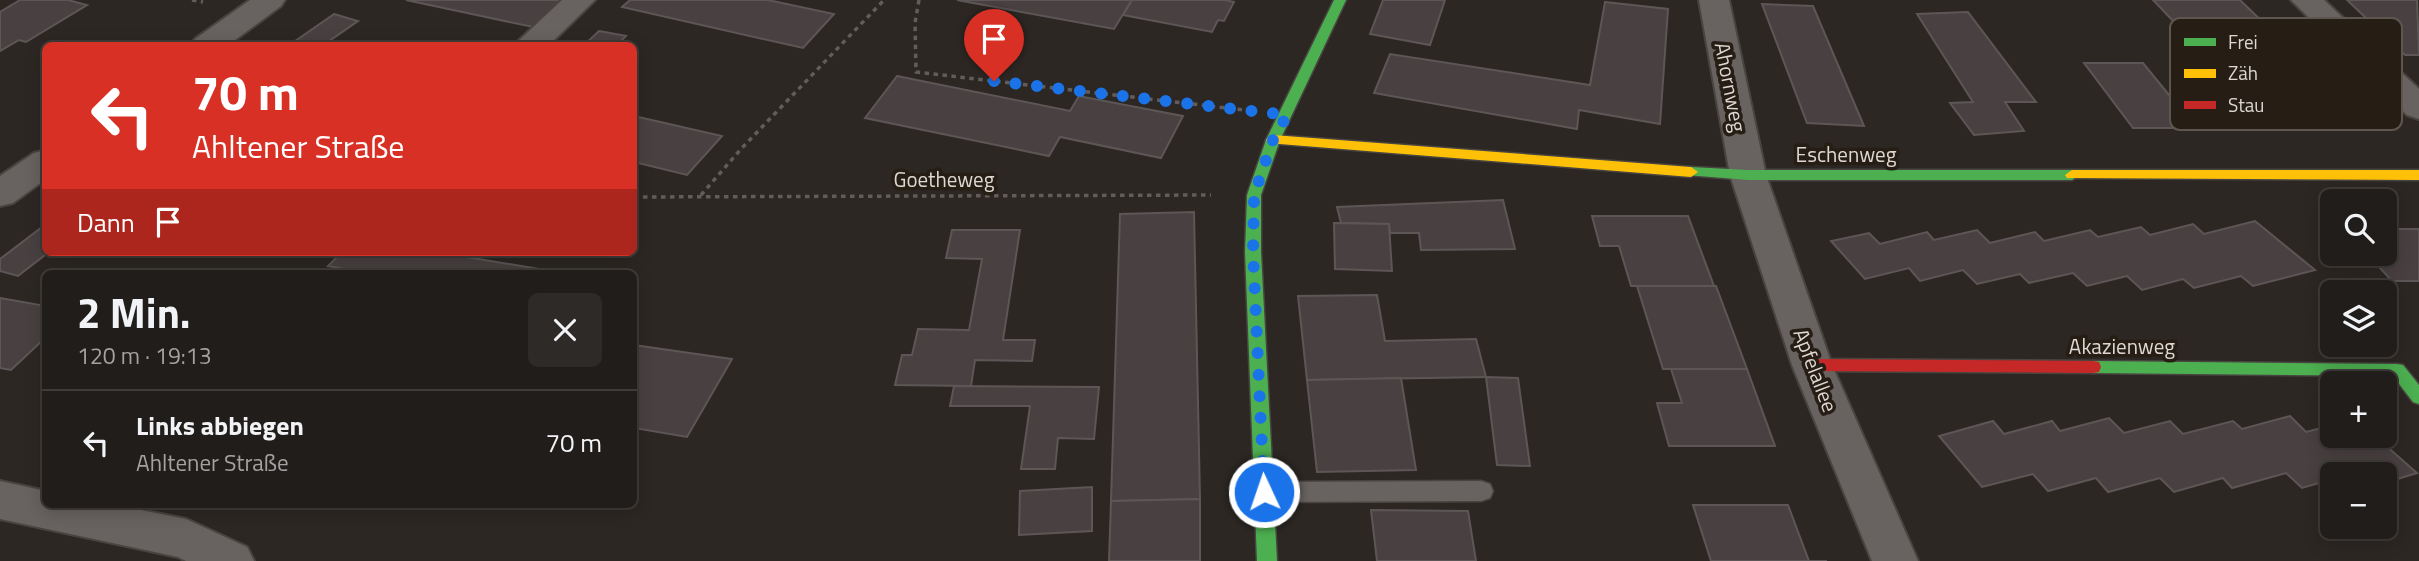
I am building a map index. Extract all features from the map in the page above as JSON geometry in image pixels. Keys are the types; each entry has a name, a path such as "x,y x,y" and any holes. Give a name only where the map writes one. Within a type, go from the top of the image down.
{"street":[{"path":"212,42 270,0"},
{"path":"533,42 580,0"},
{"path":"1267,561 1253,252 1254,195 1273,140 1340,0"},
{"name":"Ahornweg","path":"1714,0 1748,175"},
{"path":"2306,0 2325,18"},
{"path":"2402,92 2419,108"},
{"name":"Eschenweg","path":"1273,140 1612,168 1748,175 2419,175"},
{"path":"0,194 42,164"},
{"name":"Apfelallee","path":"1748,175 1812,365 1895,561"},
{"name":"Akazienweg","path":"1812,365 2397,369 2419,397"},
{"path":"0,500 42,505"},
{"path":"67,508 118,514 186,539 231,561"}],"lane":[{"path":"1264,492 1480,492"}],"path":[{"path":"700,195 884,0"},
{"path":"919,0 915,23 916,72 1287,115"},
{"name":"Goetheweg","path":"637,197 1254,195"}],"building":[{"path":"20,0 68,0 87,5 26,42 19,40 0,51 0,12"},
{"path":"406,0 564,0 533,27"},
{"path":"630,0 768,0 834,14 803,48 622,7"},
{"path":"957,0 1132,0 1114,29"},
{"path":"1132,0 1234,2 1224,21 1218,20 1212,32 1123,15"},
{"path":"1383,0 1445,0 1430,45 1370,34"},
{"path":"2153,0 2240,0 2259,18 2170,18"},
{"path":"2347,0 2417,0 2419,55 2405,55 2402,52 2402,18 2366,18"},
{"path":"1605,2 1668,9 1660,124 1579,110 1577,129 1374,93 1390,54 1590,85"},
{"path":"1762,4 1813,6 1864,126 1807,123"},
{"path":"1968,12 2036,102 2005,102 2024,131 1974,135 1950,103 1973,102 1917,14"},
{"path":"334,14 358,21 328,42 294,42"},
{"path":"599,31 626,36 620,42 587,42"},
{"path":"2084,63 2143,63 2170,96 2170,128 2133,128"},
{"path":"897,76 1070,111 1079,96 1183,116 1161,158 1060,137 1049,156 865,118"},
{"path":"637,117 722,136 687,175 637,163"},
{"path":"1503,200 1515,249 1421,250 1419,233 1390,233 1389,224 1341,223 1337,207"},
{"path":"1194,212 1200,499 1111,501 1120,214"},
{"path":"1592,216 1688,216 1714,286 1631,286 1619,246 1600,246"},
{"path":"2255,221 2315,270 2253,286 2241,276 2194,288 2183,279 2142,290 2127,276 2087,286 2073,273 2029,283 2020,274 1977,284 1963,270 1920,281 1909,268 1865,279 1831,241 1869,233 1880,244 1927,232 1934,240 1977,230 1990,243 2035,232 2044,241 2090,230 2098,237 2141,227 2150,235 2193,224 2204,234"},
{"path":"1334,223 1389,224 1392,271 1335,269"},
{"path":"42,227 44,256 18,276 0,271 0,259"},
{"path":"2397,229 2419,229 2419,281 2391,280 2378,266 2397,266"},
{"path":"952,230 1020,230 1003,340 1035,340 1032,361 975,360 971,386 895,385 902,355 912,355 918,329 969,330 982,259 946,258"},
{"path":"338,256 461,256 545,270 350,270 328,266"},
{"path":"1637,286 1716,286 1747,369 1663,369"},
{"path":"1377,295 1385,341 1476,339 1486,377 1307,380 1298,296"},
{"path":"0,298 42,305 42,341 11,370 0,368"},
{"path":"637,345 732,359 687,437 637,429"},
{"path":"1671,369 1747,369 1775,446 1669,446 1657,403 1682,403"},
{"path":"1486,377 1518,378 1530,466 1497,465"},
{"path":"1401,378 1416,470 1317,472 1307,380"},
{"path":"954,386 1099,387 1094,439 1058,438 1055,469 1021,469 1030,406 950,406"},
{"path":"2290,416 2306,432 2320,428 2320,448 2389,448 2417,473 2397,479 2397,462 2320,462 2320,483 2302,488 2286,473 2232,488 2223,478 2174,492 2160,478 2108,492 2096,478 2048,491 2033,474 1982,487 1939,436 1993,421 2004,434 2052,421 2060,431 2109,418 2124,433 2170,421 2183,434 2233,421 2242,429"},
{"path":"1092,487 1092,531 1019,535 1020,491"},
{"path":"1200,499 1200,561 1109,561 1111,501"},
{"path":"1693,505 1788,505 1809,561 1711,561"},
{"path":"1371,510 1468,511 1476,561 1377,561"}],"traffic: fast":[{"path":"1267,561 1253,252 1254,195 1273,140 1340,0"},
{"path":"1691,172 1748,175 2072,175"},
{"path":"2093,367 2397,370 2419,397"}],"traffic: slow":[{"path":"1273,140 1691,172"},
{"path":"2072,175 2419,175"}],"traffic: jam":[{"path":"1812,365 2093,367"}],"route":[{"path":"994,81 1287,115 1273,140 1254,195 1253,252 1264,492"}]}
